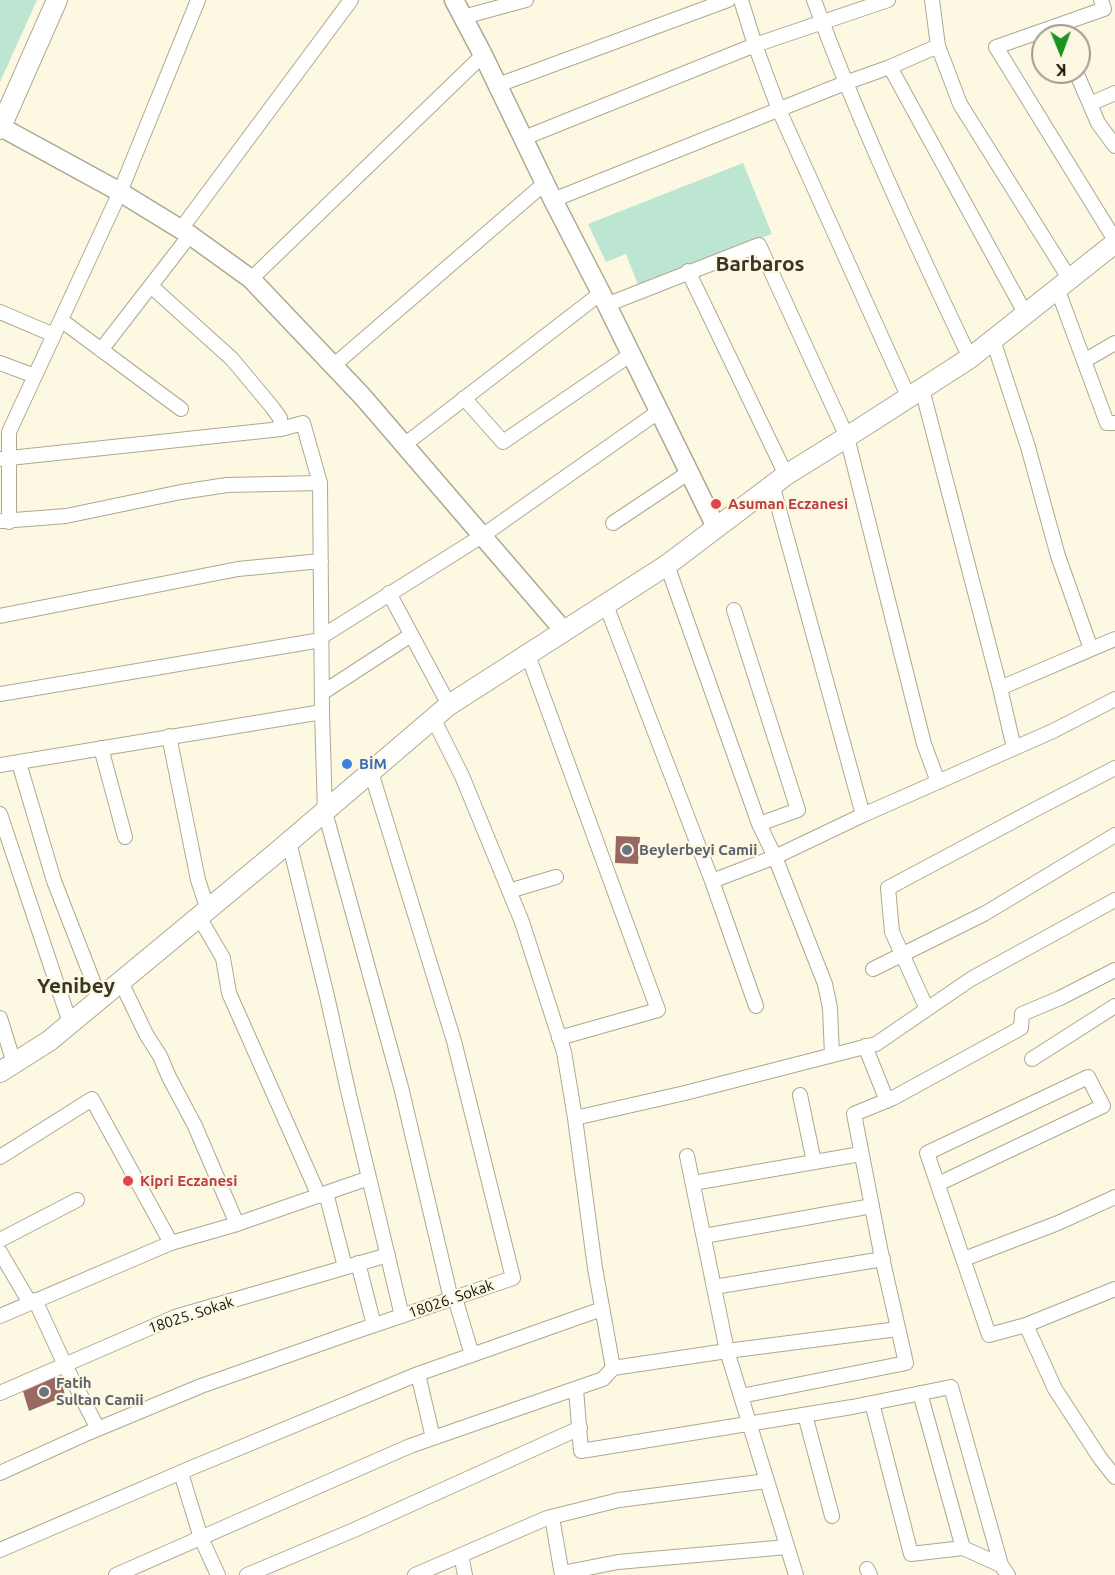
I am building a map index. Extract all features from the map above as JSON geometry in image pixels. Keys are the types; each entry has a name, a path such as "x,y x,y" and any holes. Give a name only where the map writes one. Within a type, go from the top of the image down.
{"main road":[{"path":"0,128 57,0"},
{"path":"7,1068 49,1041 121,982 449,705 667,565 779,479 970,358 1115,241"}],"street":[{"path":"198,0 120,192 9,432 5,458 5,522 66,516 181,492 227,485 320,483"},
{"path":"101,350 152,286 185,232 351,0"},
{"path":"454,0 716,527"},
{"path":"462,17 526,0"},
{"path":"498,85 728,0"},
{"path":"741,0 778,110 915,394 1000,688 1014,748"},
{"path":"814,0 845,83 907,226 970,358"},
{"path":"524,138 755,45 888,0"},
{"path":"932,0 938,46 960,104 1063,283 1084,361 1107,423 1115,423"},
{"path":"1072,24 1107,5"},
{"path":"1031,38 996,47 1115,241"},
{"path":"553,200 845,83 890,68 938,46"},
{"path":"251,279 483,55"},
{"path":"890,68 1025,313"},
{"path":"1081,84 1098,123 1115,146"},
{"path":"1090,104 1115,93"},
{"path":"0,128 120,192 185,232 251,279 363,397 564,631"},
{"path":"333,366 545,183"},
{"path":"404,445 465,398 603,299 759,245 847,438 924,744 938,782"},
{"path":"688,271 779,479 863,815"},
{"path":"152,286 232,359 272,406 280,418 281,429"},
{"path":"0,312 54,335"},
{"path":"61,320 181,409"},
{"path":"993,340 1029,447 1058,556 1091,649"},
{"path":"1084,361 1115,343"},
{"path":"465,398 503,442 630,355"},
{"path":"0,363 35,376"},
{"path":"0,694 321,639 389,593 482,536 658,412"},
{"path":"5,458 281,429 303,423 320,483 325,812 401,1087 453,1298 472,1355"},
{"path":"613,523 688,473"},
{"path":"0,616 238,569 321,561"},
{"path":"667,565 759,824 775,857 825,984 830,1008 832,1055"},
{"path":"389,593 449,705"},
{"path":"606,605 712,881 756,1006"},
{"path":"734,610 798,810 759,824"},
{"path":"322,693 411,635"},
{"path":"1000,688 1115,639"},
{"path":"528,655 658,1010 559,1038"},
{"path":"712,881 775,857 863,815 1053,731 1115,699"},
{"path":"0,765 322,712"},
{"path":"434,718 462,776 522,922 564,1052 594,1268 613,1368"},
{"path":"170,736 203,914 223,958 229,993 323,1195 374,1325"},
{"path":"101,748 125,837"},
{"path":"19,763 54,881 100,999"},
{"path":"927,1009 892,932 888,888 1115,768"},
{"name":"18026. Sokak","path":"0,1473 201,1386 513,1278 454,1041 371,772"},
{"path":"0,814 70,1023"},
{"path":"873,969 984,914 1115,835"},
{"path":"289,842 402,1316"},
{"path":"509,891 556,878"},
{"path":"574,1118 685,1093 876,1044 971,979 1115,900"},
{"path":"741,1396 906,1363 854,1114 887,1101 1022,1028 1022,1014 1115,970"},
{"path":"121,982 195,1126 237,1224"},
{"path":"1032,1059 1115,1006"},
{"path":"0,1018 7,1068"},
{"path":"865,1046 887,1101"},
{"path":"938,1184 1109,1104 1088,1077 927,1153 989,1335 1026,1325 1115,1289"},
{"path":"800,1095 814,1162"},
{"path":"0,1157 92,1099 171,1243"},
{"path":"693,1183 861,1154"},
{"path":"687,1156 727,1351 796,1575"},
{"path":"0,1316 171,1243 237,1224 369,1178"},
{"path":"963,1259 1058,1223 1115,1197"},
{"path":"0,1240 77,1200"},
{"path":"704,1236 872,1206"},
{"path":"0,1252 33,1302 98,1429"},
{"name":"18025. Sokak","path":"0,1393 175,1317 388,1255"},
{"path":"714,1287 883,1258"},
{"path":"0,1550 418,1374 602,1309"},
{"path":"1026,1325 1055,1389 1112,1467"},
{"path":"116,1575 410,1446 603,1379 613,1368 898,1329"},
{"path":"418,1374 433,1438"},
{"path":"576,1389 581,1451 805,1415 951,1387 1005,1570"},
{"path":"920,1393 963,1548"},
{"path":"872,1403 911,1554 963,1548 1005,1570"},
{"path":"805,1415 832,1516"},
{"path":"247,1575 354,1530 580,1428"},
{"path":"181,1473 201,1538 218,1575"},
{"path":"415,1575 552,1517 619,1500 767,1481"},
{"path":"552,1517 562,1574 618,1562 787,1547"},
{"path":"461,1555 465,1575"}],"green space":[{"path":"0,0 37,0 0,82"},
{"path":"743,163 772,234 638,285 626,254 606,262 588,224"}],"building":[{"name":"Beylerbeyi Camii","path":"616,836 640,837 638,864 615,863"},
{"name":"Fatih Sultan Camii","path":"60,1374 65,1396 29,1411 22,1388"}],"place":[{"name":"Asuman Eczanesi","path":"716,504"},
{"name":"BİM","path":"347,764"},
{"name":"Beylerbeyi Camii","path":"627,850"},
{"name":"Kipri Eczanesi","path":"128,1181"},
{"name":"Fatih Sultan Camii","path":"44,1392"}],"district":[{"name":"Barbaros","path":"760,264"},
{"name":"Yenibey","path":"76,986"}]}
